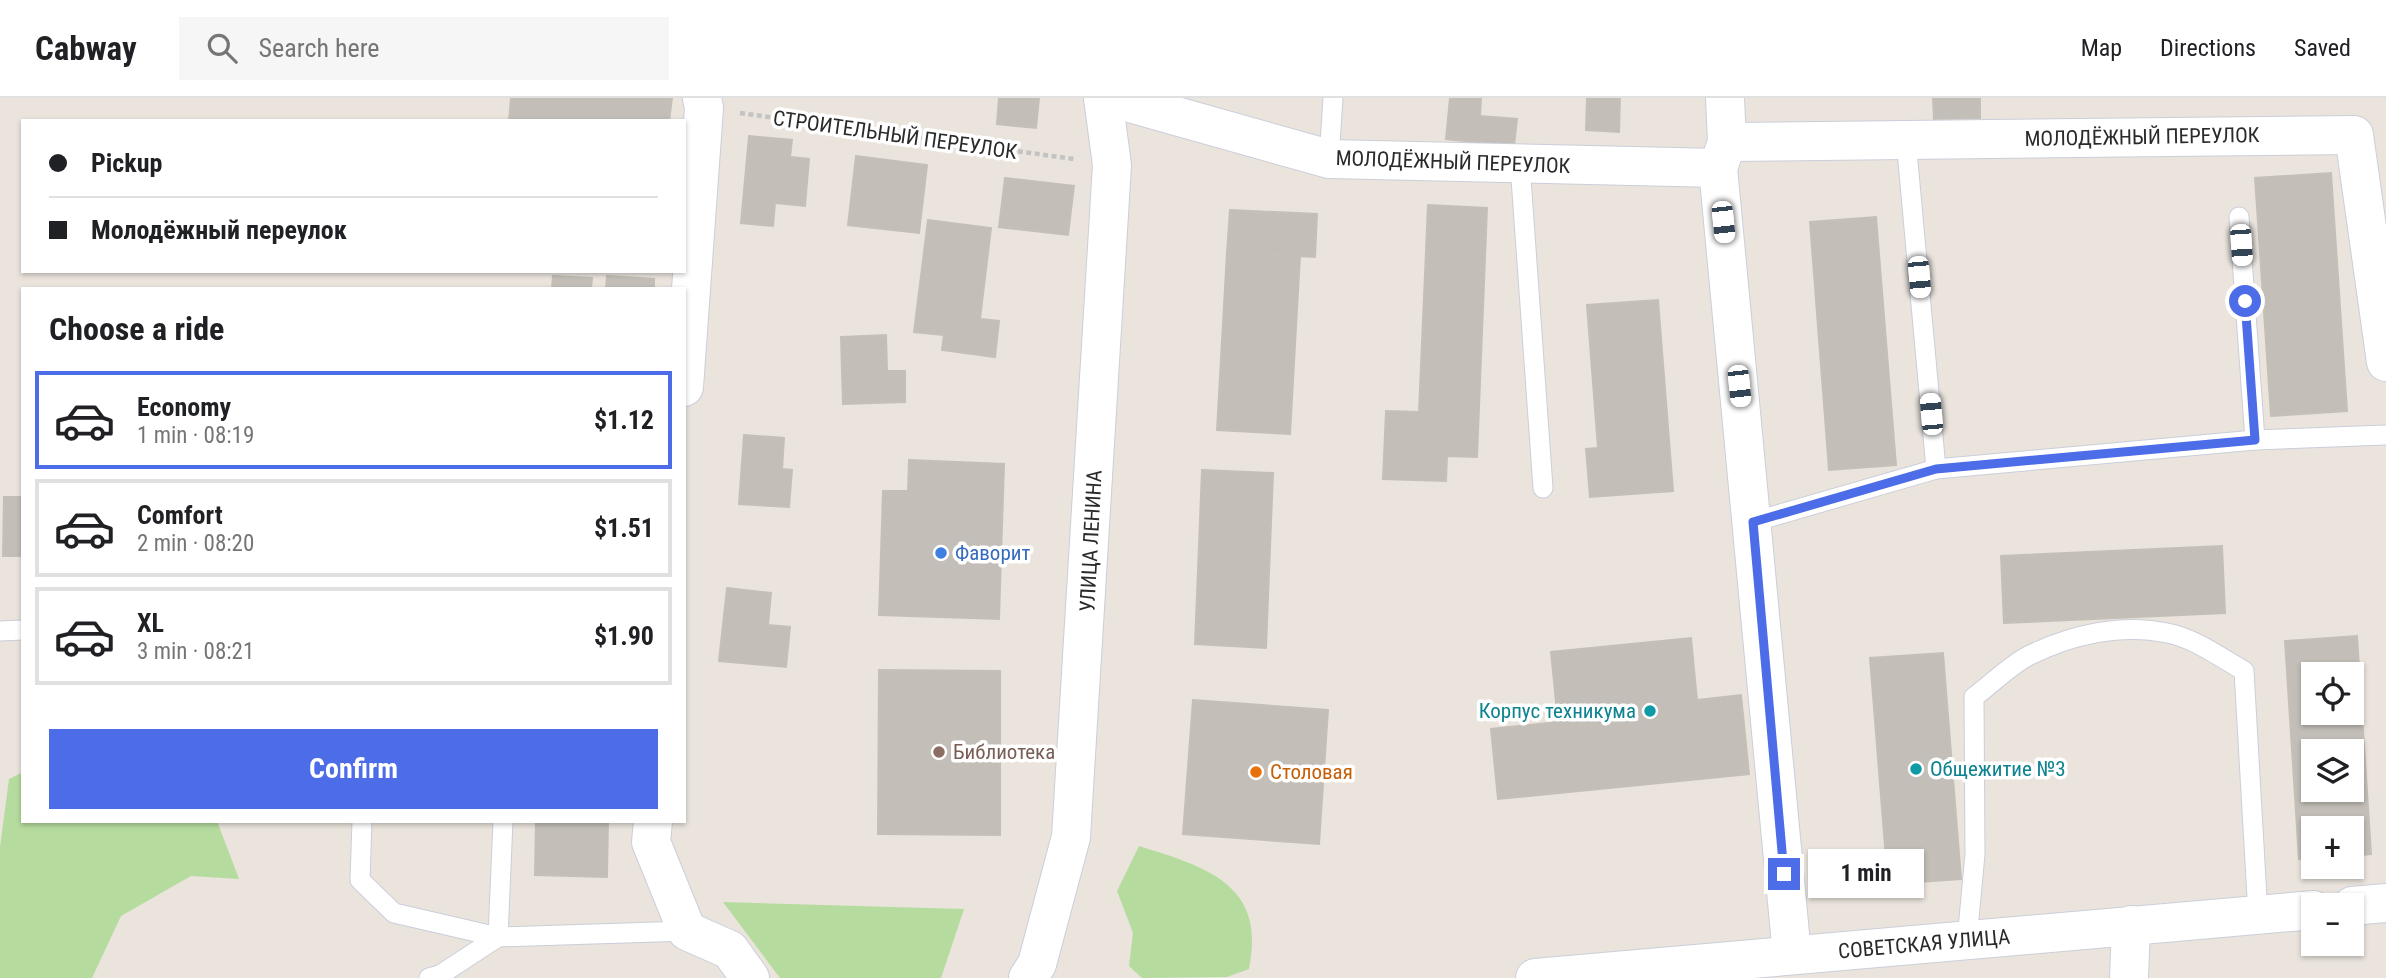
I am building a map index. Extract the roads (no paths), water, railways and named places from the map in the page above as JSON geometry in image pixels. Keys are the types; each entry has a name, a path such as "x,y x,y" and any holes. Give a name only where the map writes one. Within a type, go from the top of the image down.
{"street":[{"name":"УЛИЦА ЛЕНИНА","path":"1028,978 1037,964 1071,837 1112,165 1103,98"},
{"name":"МОЛОДЁЖНЫЙ ПЕРЕУЛОК","path":"1112,98 1329,159 1520,164 1723,155 1906,140 2354,135 2386,362"},
{"path":"1725,98 1723,155 1792,955"},
{"path":"686,357 703,103"},
{"path":"653,823 652,842 687,931 730,950 750,978"},
{"path":"2364,905 2386,903"},
{"name":"СОВЕТСКАЯ УЛИЦА","path":"1535,978 2301,911"},
{"path":"2129,978 2131,925"}],"lane":[{"path":"1329,159 1333,98"},
{"path":"1906,140 1936,469"},
{"path":"1520,164 1543,488"},
{"path":"2239,217 2255,440"},
{"path":"1753,522 1936,469 2255,440 2386,435"},
{"path":"0,631 21,630"},
{"path":"1967,940 1975,854 1974,697 2028,656 2078,636 2114,630 2166,632 2193,642 2244,671 2258,915"},
{"path":"362,823 360,880 394,913 498,937 687,931"},
{"path":"498,937 503,823"},
{"path":"429,978 440,975 498,937"}],"place":[{"name":"Фаворит","path":"941,553"},
{"name":"Корпус техникума","path":"1650,711"},
{"name":"Библиотека","path":"939,752"},
{"name":"Общежитие №3","path":"1916,769"},
{"name":"Столовая","path":"1256,772"}]}
